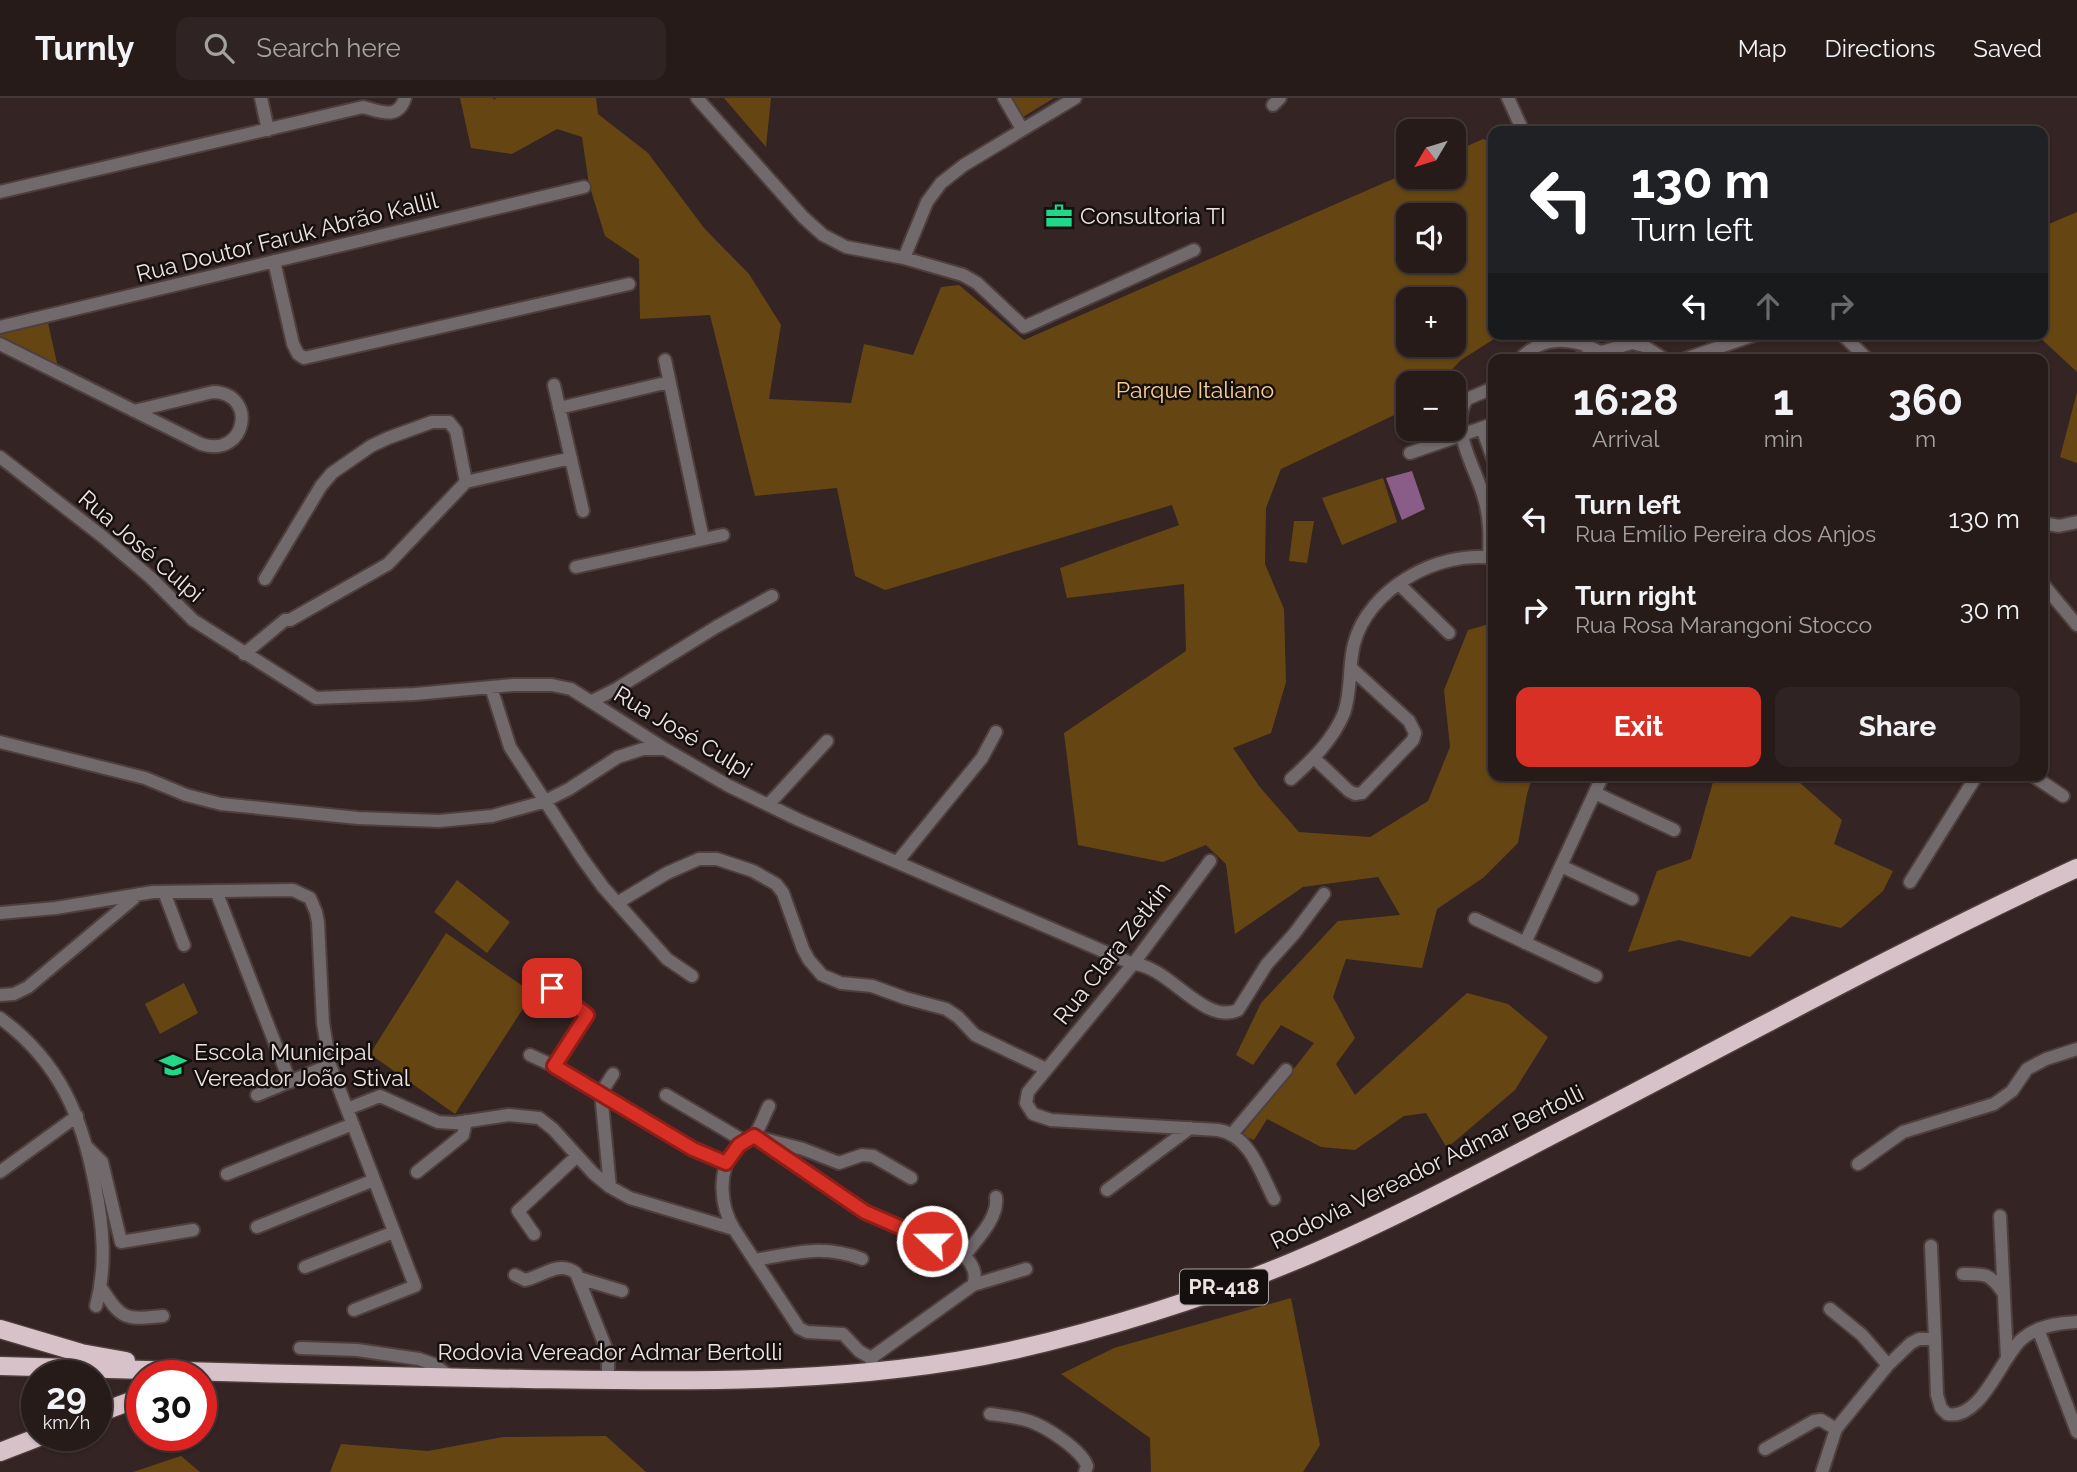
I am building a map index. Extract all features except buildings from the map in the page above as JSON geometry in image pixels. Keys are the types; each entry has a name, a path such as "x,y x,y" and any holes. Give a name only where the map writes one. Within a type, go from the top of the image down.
{"highway":[{"name":"Rodovia Vereador Admar Bertolli","path":"217,1377 285,1374 710,1381 872,1364 944,1363 1010,1351 1162,1308 1290,1263 1452,1187 1975,917 2077,868"},
{"path":"0,1329 81,1353 126,1363"},
{"name":"Rodovia Vereador Admar Bertolli","path":"0,1366 126,1374"},
{"path":"0,1452 21,1444"}],"street":[{"path":"261,98 268,130"},
{"path":"0,192 363,107 384,114 391,113 398,109 405,98"},
{"path":"697,98 803,217 823,235 846,247 904,258 971,278 1024,327 1194,250"},
{"path":"1004,98 1022,129"},
{"path":"904,258 927,202 941,183 964,164 1075,98"},
{"path":"1508,98 1521,126"},
{"name":"Rua Doutor Faruk Abrão Kallil","path":"0,327 584,187"},
{"path":"274,261 293,344 298,354 310,358 629,284"},
{"path":"1526,354 1535,347 1562,340 1585,344 1600,352"},
{"path":"1699,354 1740,340"},
{"path":"1848,340 1862,354"},
{"path":"0,344 134,411 201,444 216,448 232,442 241,426 241,412 228,394 213,392 134,411"},
{"path":"1594,354 1623,345 1639,344 1656,354"},
{"path":"665,360 703,539"},
{"path":"559,408 669,382"},
{"path":"554,385 583,512"},
{"path":"1466,402 1488,390"},
{"path":"265,579 326,479 371,446 432,422 449,422 456,431 466,482"},
{"path":"1466,434 1487,426"},
{"path":"1410,453 1445,441"},
{"path":"1465,441 1487,483 1488,502"},
{"name":"Rua José Culpi","path":"0,457 121,552 185,614 308,695 326,699 552,684 571,689 714,779 1133,964 1143,964 1211,1009 1231,1013 1244,1004 1267,964 1324,894"},
{"path":"246,655 285,620 290,620 388,564 466,482 571,458"},
{"path":"2048,524 2059,526 2077,522"},
{"path":"576,568 723,535"},
{"path":"1291,779 1329,740 1343,714 1348,701 1354,644 1366,617 1375,606 1399,584 1418,572 1462,559 1488,558"},
{"path":"1399,584 1449,633"},
{"path":"2048,590 2077,625"},
{"path":"592,701 616,690 716,627 772,596"},
{"path":"1314,758 1349,791 1362,793 1413,740 1415,733 1409,721 1351,668"},
{"path":"491,687 510,747 543,802 587,866 667,959 692,976"},
{"path":"898,861 982,758 996,732"},
{"path":"768,805 827,741"},
{"path":"0,742 145,778 186,795 221,804 368,818 462,820 492,816 543,802 569,789 618,757 643,749 665,749"},
{"path":"1525,943 1601,781"},
{"path":"1910,882 1973,781"},
{"path":"2041,781 2063,796"},
{"path":"1595,793 1674,830"},
{"path":"617,903 667,873 699,859 717,859 753,871 776,884 783,894 803,948 822,975 841,983 872,986 946,1009 975,1035 1046,1069"},
{"name":"Rua Clara Zetkin","path":"1190,1128 1041,1118 1027,1109 1026,1098 1028,1092 1133,964 1210,862"},
{"path":"1561,866 1632,899"},
{"path":"0,913 164,892 293,890 310,898 318,922 323,1023 330,1065 415,1286 354,1310"},
{"path":"216,891 290,1082"},
{"path":"164,892 184,945"},
{"path":"0,995 21,992 28,988 140,894"},
{"path":"1475,919 1596,976"},
{"path":"552,988 587,1015 554,1066"},
{"path":"0,1018 23,1037 48,1065 77,1116 88,1148 104,1238 96,1306"},
{"path":"1858,1164 1903,1132 1994,1104 2012,1091 2022,1075 2036,1064 2077,1049"},
{"path":"530,1055 601,1093 693,1149 726,1163"},
{"path":"257,1095 330,1065"},
{"path":"1232,1134 1286,1070"},
{"path":"610,1187 601,1093 613,1074"},
{"path":"666,1095 749,1139 865,1212 965,1255 975,1275 973,1286"},
{"path":"347,1109 380,1096 438,1122 509,1115 539,1118 610,1187 630,1198 734,1229"},
{"path":"769,1106 749,1139 734,1150 726,1163 724,1198 727,1215 734,1229 799,1328 807,1332 844,1334 872,1364 973,1286 1026,1269"},
{"path":"0,1172 77,1116"},
{"path":"417,1172 463,1135 466,1121"},
{"path":"227,1174 353,1124"},
{"path":"1107,1190 1190,1128 1232,1134 1247,1149 1274,1199"},
{"path":"749,1139 803,1149 839,1163 862,1155 873,1156 911,1178"},
{"path":"88,1148 102,1162 121,1242 193,1230"},
{"path":"534,1234 518,1212 578,1156"},
{"path":"257,1227 374,1180"},
{"path":"965,1255 992,1216 996,1197"},
{"path":"2000,1216 2007,1359"},
{"path":"305,1267 394,1232"},
{"path":"1931,1246 1937,1395 1941,1408 1947,1413 1960,1413 1983,1395 2021,1340 2038,1329 2077,1322"},
{"path":"755,1261 818,1250 840,1251 862,1259"},
{"path":"515,1275 525,1280 556,1268 569,1268 579,1278 608,1353 608,1380"},
{"path":"1963,1274 1987,1275 2003,1291"},
{"path":"579,1278 622,1291"},
{"path":"100,1286 113,1305 127,1317 135,1319 163,1316"},
{"path":"1830,1309 1862,1335 1888,1365"},
{"path":"2038,1329 2077,1431"},
{"path":"1822,1472 1836,1429 1888,1365 1911,1343 1919,1339 1935,1339"},
{"path":"300,1348 357,1350 419,1359 433,1364 452,1378"},
{"path":"990,1414 1027,1420 1045,1429 1081,1455 1087,1466 1085,1472"},
{"path":"1765,1449 1814,1421 1821,1420 1836,1429"}],"green space":[{"name":"Parque Italiano","path":"460,98 596,98 598,114 648,153 704,228 749,274 781,325 769,399 851,403 864,344 913,355 941,287 959,285 1024,340 1396,178 1396,189 1466,189 1466,147 1483,139 1488,141 1488,340 1493,340 1466,357 1466,287 1396,287 1396,357 1466,357 1450,371 1396,371 1396,414 1281,469 1266,508 1265,564 1284,609 1286,682 1271,733 1233,748 1259,786 1299,832 1370,837 1428,801 1450,747 1444,690 1468,630 1488,624 1488,781 1531,781 1518,843 1483,878 1437,909 1422,968 1346,959 1333,997 1355,1038 1336,1064 1355,1095 1467,993 1508,1004 1548,1037 1515,1090 1447,1148 1426,1113 1404,1116 1355,1150 1321,1147 1267,1119 1254,1140 1242,1135 1314,1043 1281,1025 1253,1065 1236,1055 1261,1003 1338,921 1400,915 1378,877 1303,887 1235,934 1226,864 1206,845 1163,862 1078,845 1064,733 1186,651 1184,584 1067,598 1060,568 1179,525 1172,505 885,590 855,576 837,488 755,496 710,315 640,319 639,259 605,236 589,184 582,137 557,129 512,154 471,148"},
{"path":"724,98 771,98 766,147"},
{"path":"1011,98 1054,98 1023,117"},
{"path":"2077,212 2077,372 2042,340 2048,340 2048,224"},
{"path":"48,323 59,372 0,341 0,335 3,333"},
{"path":"2077,392 2077,463 2060,457"},
{"path":"1383,478 1397,522 1342,545 1322,498"},
{"path":"1294,521 1314,521 1307,563 1289,561"},
{"path":"1713,781 1798,781 1842,820 1834,844 1893,871 1883,891 1841,928 1791,916 1750,957 1679,940 1628,952 1657,871 1691,859"},
{"path":"457,880 510,922 487,953 434,912"},
{"path":"446,933 533,993 455,1114 370,1054"},
{"path":"184,983 198,1013 160,1034 145,1004"},
{"path":"1291,1298 1320,1445 1303,1472 1151,1472 1150,1438 1061,1374 1114,1348"},
{"path":"606,1436 646,1472 330,1472 341,1444 428,1451 503,1437"},
{"path":"181,1456 200,1472 133,1472"}],"shaded area":[{"path":"1412,471 1425,509 1402,520 1386,478"}],"place":[{"name":"Consultoria TI","path":"1059,216"},
{"name":"Escola Municipal Vereador João Stival","path":"173,1065"}],"route":[{"path":"552,988 587,1015 554,1066 693,1149 726,1163 739,1145 754,1136 865,1212 932,1241"}]}
